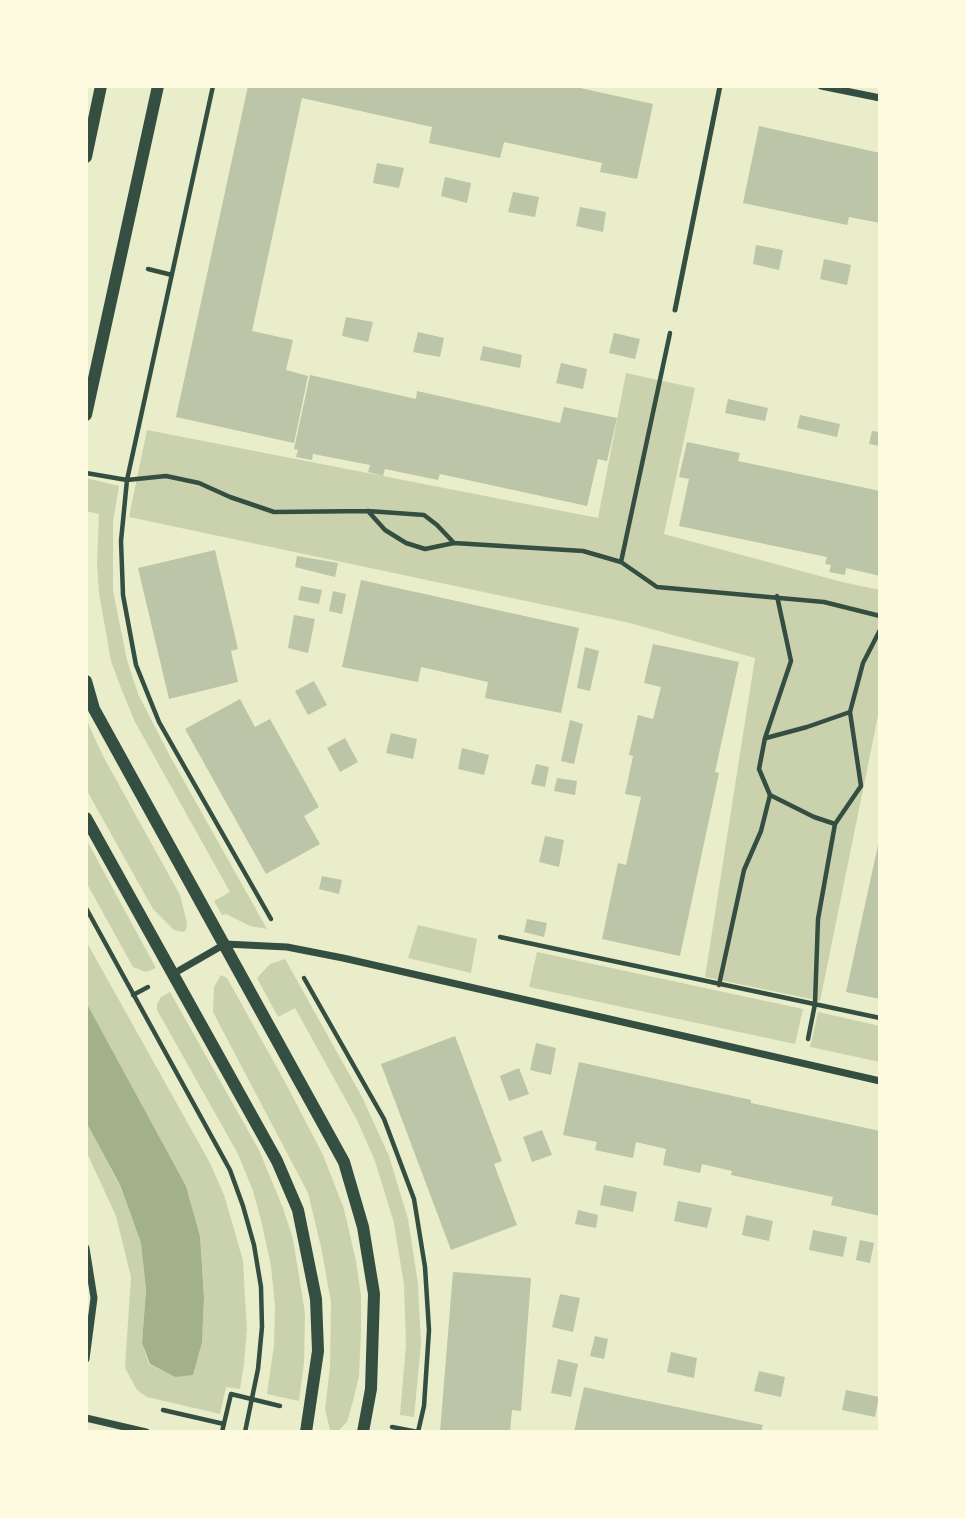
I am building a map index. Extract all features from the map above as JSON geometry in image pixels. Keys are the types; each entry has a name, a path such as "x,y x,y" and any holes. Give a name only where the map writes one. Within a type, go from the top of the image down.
{"street":[{"path":"86,156 101,86"},
{"path":"86,415 91,365 159,86"},
{"path":"821,86 880,98"},
{"path":"86,681 94,709 344,1162 363,1227 374,1293 371,1389 363,1432"},
{"path":"86,818 277,1161 298,1210 316,1299 318,1351 306,1432"},
{"path":"173,974 225,944 287,947 880,1081"},
{"path":"86,1248 94,1298 86,1359"},
{"path":"86,1418 146,1432"}],"lane":[{"path":"675,310 720,86"}],"path":[{"path":"213,86 127,480 121,541 123,595 136,665 159,722 384,1119 414,1199 425,1267 429,1330 424,1406 418,1432"},
{"path":"621,562 675,310"},
{"path":"86,473 127,480 166,476 188,480 274,512 368,511 424,515 438,525 454,543"},
{"path":"368,511 385,530 406,543 425,549 454,543 583,551 621,562 657,587 824,602 880,616"},
{"path":"719,985 744,870 761,831 770,795 760,769 765,738 790,661 777,596"},
{"path":"803,1064 815,1004 818,919 835,824 861,786 850,712 863,663 880,630"},
{"path":"765,738 850,712"},
{"path":"770,795 814,817 835,824"},
{"path":"86,908 230,1170 243,1206 256,1255 261,1287 262,1327 258,1369 245,1432"},
{"path":"500,937 880,1018"},
{"path":"222,1432 231,1394"}],"shaded area":[{"path":"626,373 695,388 664,534 880,590 880,706 820,1001 705,977 755,658 630,623 129,517 147,430 598,518"},
{"path":"86,478 119,486 113,522 113,591 127,660 138,694 267,929 250,926 226,914 222,915 214,901 230,892 135,722 121,688 111,661 99,593 99,514 86,511"},
{"path":"86,719 103,756 180,895 187,923 183,932 174,930 153,909 86,789"},
{"path":"86,839 156,968 146,972 133,967 86,882"},
{"path":"418,925 477,939 471,973 408,958"},
{"path":"86,941 210,1163 224,1195 234,1229 243,1261 247,1329 240,1389 226,1387 220,1414 147,1397 137,1390 125,1368 131,1277 116,1216 86,1151 86,1122 120,1186 141,1243 146,1290 142,1343 149,1364 175,1377 202,1342 204,1298 200,1236 186,1186 86,1002"},
{"path":"537,952 803,1009 795,1044 529,987"},
{"path":"285,959 362,1097 389,1156 408,1219 418,1284 421,1344 414,1417 400,1415 406,1345 404,1285 394,1223 375,1161 357,1120 295,1008 278,1017 257,978 270,964"},
{"path":"221,975 227,978 285,1082 323,1155 344,1209 361,1296 361,1331 359,1376 347,1422 337,1432 330,1430 325,1409 330,1367 331,1302 308,1193 213,1012 214,987"},
{"path":"170,992 259,1150 293,1239 305,1313 304,1363 299,1401 267,1394 274,1345 275,1306 271,1266 261,1220 238,1154 157,1010 161,997"},
{"path":"86,1002 186,1186 200,1236 204,1298 202,1342 193,1375 175,1377 150,1364 142,1343 146,1290 141,1243 120,1185 86,1122"},
{"path":"818,1012 880,1026 880,1062 810,1047"}],"building":[{"path":"248,86 571,86 653,104 637,179 600,172 602,163 504,142 500,158 429,143 432,127 302,98 252,331 293,340 286,370 308,376 294,443 176,417"},
{"path":"759,126 880,153 880,223 849,217 847,225 743,203"},
{"path":"377,163 404,168 399,188 373,183"},
{"path":"445,177 471,183 467,203 441,196"},
{"path":"513,192 539,197 535,217 508,212"},
{"path":"580,207 606,212 603,232 576,226"},
{"path":"756,245 783,250 779,270 753,264"},
{"path":"824,259 851,265 847,285 820,279"},
{"path":"346,317 373,322 368,342 342,336"},
{"path":"418,332 444,338 440,357 413,352"},
{"path":"614,333 640,339 635,359 609,353"},
{"path":"483,346 522,355 520,368 480,360"},
{"path":"561,363 587,369 583,389 556,383"},
{"path":"310,375 416,399 417,391 560,423 564,407 617,418 607,461 598,459 587,506 440,474 438,480 385,469 383,476 368,472 370,465 313,454 312,460 296,457 298,450 294,449"},
{"path":"728,399 768,408 765,421 725,413"},
{"path":"800,415 840,424 837,437 797,428"},
{"path":"872,431 880,432 880,446 869,444"},
{"path":"687,442 740,453 738,461 880,491 880,576 846,568 845,575 829,572 831,565 825,564 827,557 679,526 689,479 679,477"},
{"path":"215,550 238,649 231,651 238,682 169,699 138,568"},
{"path":"297,556 338,563 335,577 295,567"},
{"path":"361,580 579,628 561,713 485,698 488,682 421,667 418,682 342,667"},
{"path":"301,586 322,590 319,604 298,600"},
{"path":"333,591 346,594 342,614 329,611"},
{"path":"294,615 315,619 308,653 288,648"},
{"path":"653,644 739,662 715,772 719,773 680,956 602,939 618,863 626,865 641,797 625,794 633,756 629,755 638,715 653,719 661,687 644,683"},
{"path":"585,647 599,651 590,691 577,688"},
{"path":"314,681 327,705 308,715 295,691"},
{"path":"240,699 255,727 270,719 319,807 304,816 320,844 266,874 185,729"},
{"path":"570,720 583,724 574,764 561,761"},
{"path":"391,733 417,739 413,759 386,753"},
{"path":"345,738 358,762 340,772 327,748"},
{"path":"462,748 489,755 484,775 458,769"},
{"path":"536,764 549,767 545,787 531,784"},
{"path":"557,778 577,781 575,795 554,791"},
{"path":"545,836 564,840 559,867 539,862"},
{"path":"880,845 880,999 846,992"},
{"path":"322,876 342,880 339,894 319,889"},
{"path":"527,919 547,923 544,937 524,932"},
{"path":"455,1036 502,1161 494,1164 517,1225 451,1250 381,1064"},
{"path":"536,1043 556,1048 551,1075 530,1070"},
{"path":"579,1062 880,1131 880,1216 831,1205 833,1197 731,1175 732,1171 702,1164 700,1173 663,1165 666,1149 636,1142 633,1158 595,1150 597,1142 563,1135"},
{"path":"519,1068 529,1094 509,1101 500,1076"},
{"path":"542,1130 552,1155 532,1162 523,1137"},
{"path":"604,1185 637,1192 633,1212 600,1205"},
{"path":"678,1201 712,1208 707,1228 674,1221"},
{"path":"578,1210 598,1215 596,1228 575,1224"},
{"path":"746,1215 773,1221 769,1241 742,1235"},
{"path":"813,1230 847,1237 843,1257 809,1250"},
{"path":"860,1240 874,1243 870,1263 856,1260"},
{"path":"453,1272 531,1278 521,1411 512,1410 510,1432 440,1432"},
{"path":"560,1294 580,1298 573,1332 552,1327"},
{"path":"595,1336 608,1339 604,1359 590,1356"},
{"path":"671,1352 697,1358 694,1378 667,1372"},
{"path":"558,1359 578,1364 571,1397 551,1393"},
{"path":"759,1371 785,1377 781,1397 754,1391"},
{"path":"584,1387 763,1425 761,1432 574,1432"},
{"path":"846,1390 879,1397 875,1417 842,1410"}]}
